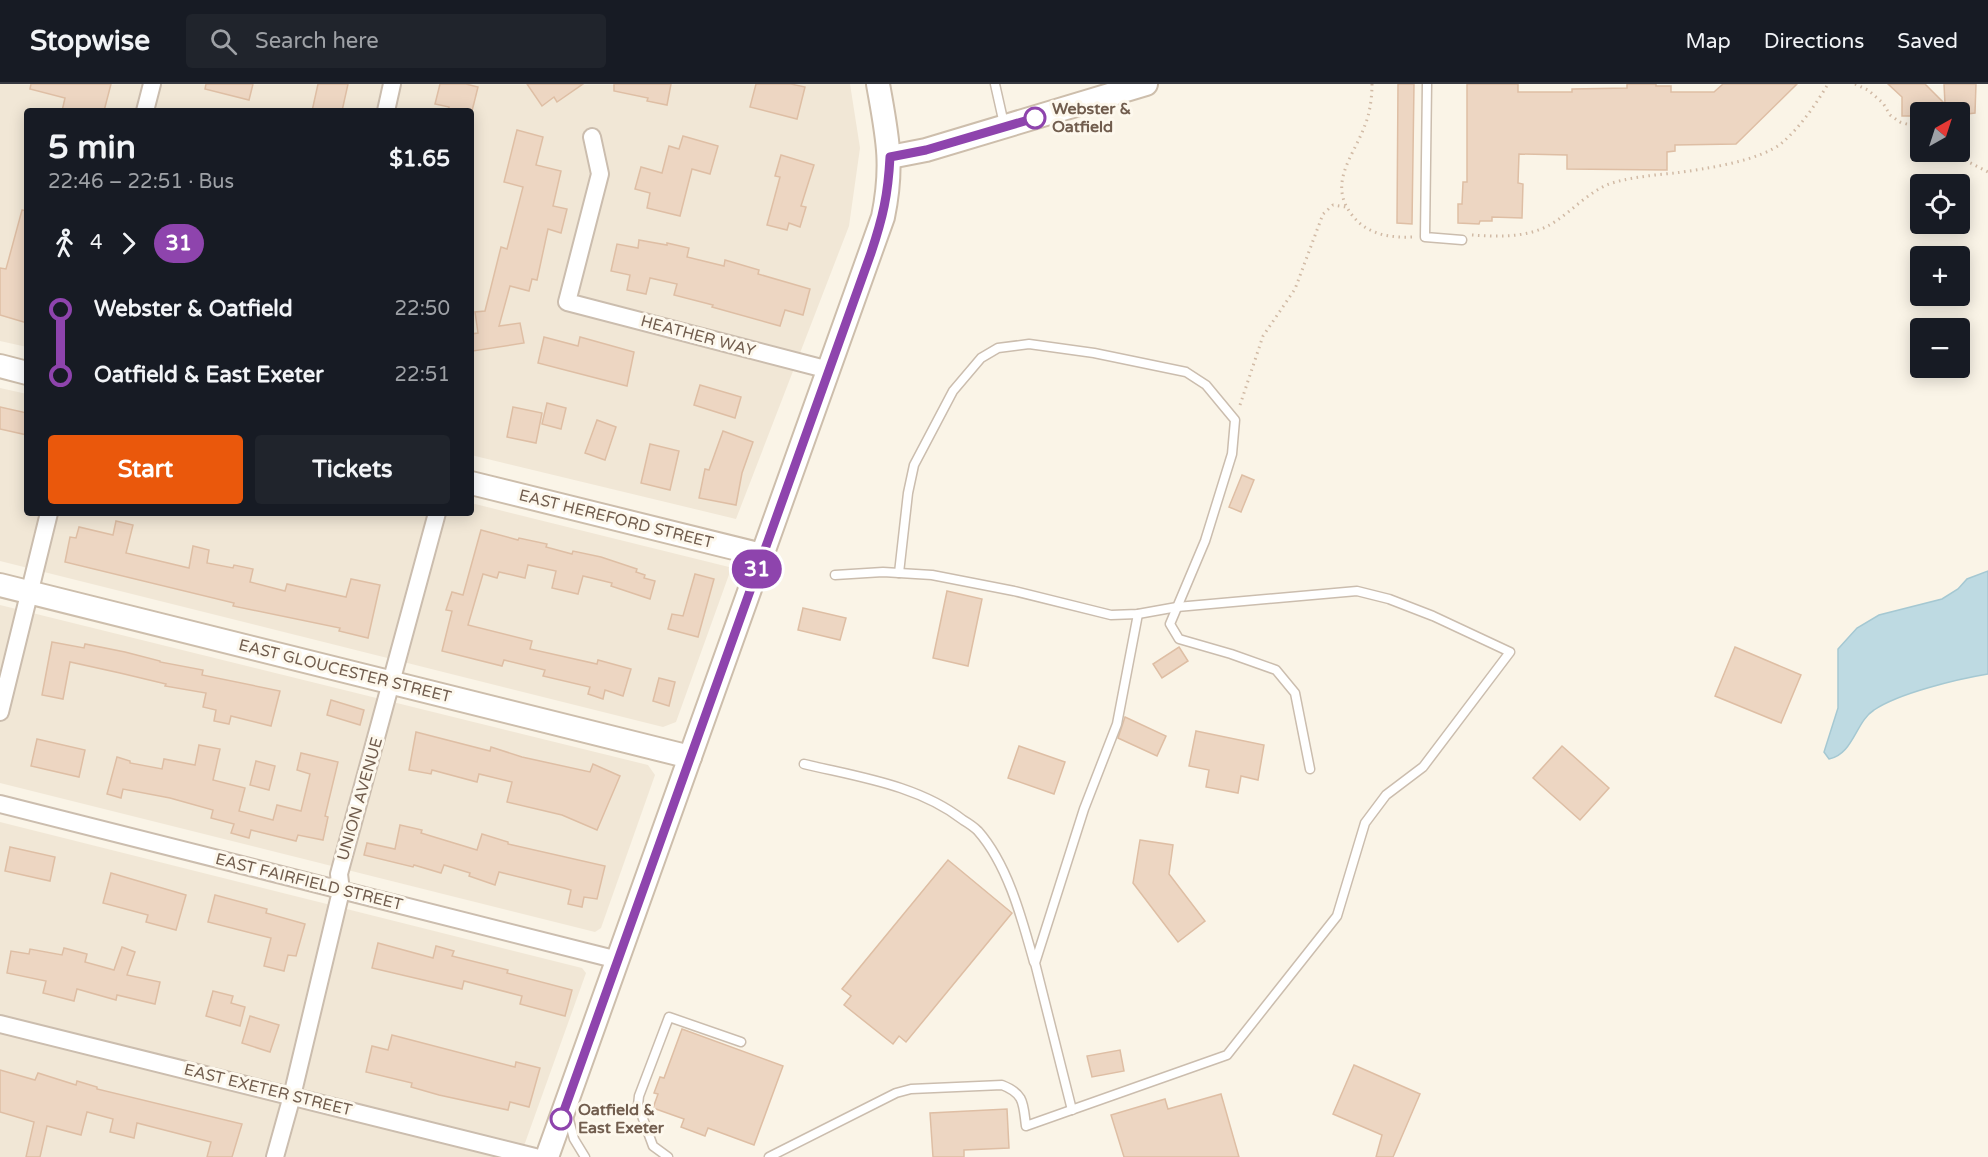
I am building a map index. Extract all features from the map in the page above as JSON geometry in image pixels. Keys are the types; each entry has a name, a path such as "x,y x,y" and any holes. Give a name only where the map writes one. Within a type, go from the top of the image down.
{"street":[{"path":"146,108 152,84"},
{"path":"387,108 393,84"},
{"path":"547,1157 883,217 888,190 890,157 878,84"},
{"path":"890,157 926,150 1146,84"},
{"name":"HEATHER WAY","path":"592,137 600,174 567,302 829,370"},
{"path":"0,366 24,372"},
{"name":"EAST HEREFORD STREET","path":"474,484 762,555"},
{"path":"0,712 48,516"},
{"name":"UNION AVENUE","path":"275,1157 342,891 339,874 393,683 436,516"},
{"name":"EAST GLOUCESTER STREET","path":"0,585 690,757"},
{"name":"EAST FAIRFIELD STREET","path":"0,804 618,960"},
{"name":"EAST EXETER STREET","path":"0,1024 535,1157"}],"lane":[{"path":"995,84 1005,127"},
{"path":"1427,84 1425,237 1462,240"},
{"path":"899,573 908,493 914,465 954,391 981,358 998,348 1029,344 1094,353 1186,372 1206,385 1235,420 1232,454 1205,542 1170,624 1179,639 1276,670 1295,693 1310,768"},
{"path":"769,1157 896,1093 911,1089 1002,1085 1014,1090 1022,1098 1026,1126 1227,1055 1337,916 1365,823 1386,795 1423,767 1510,652 1433,616 1389,599 1357,591 1111,615 1014,591 932,575 899,573 835,575"},
{"path":"1035,963 1084,809 1117,724 1138,614"},
{"path":"804,764 914,792 946,807 978,831 1001,867 1018,907 1035,963 1072,1110"},
{"path":"668,1157 653,1146 638,1105 639,1096 669,1017 741,1042"},
{"path":"567,1102 568,1119 574,1139 585,1157"}],"path":[{"path":"1372,84 1365,125 1344,169 1341,187 1346,207 1360,226 1393,237 1425,237"},
{"path":"1462,240 1466,234 1488,236 1524,234 1541,230 1557,221 1581,201 1610,184 1744,160 1767,152 1783,142 1802,122 1828,84"},
{"path":"1855,84 1868,90 1883,103 1890,115 1910,125"},
{"path":"1968,162 1988,172"},
{"path":"1235,420 1263,336 1295,289 1323,214 1333,205 1346,207"}],"shaded area":[{"path":"0,84 850,84 860,148 849,226 736,519 474,456 474,108 24,108 24,346 0,341"},
{"path":"0,388 24,393 24,516 474,516 474,504 731,569 676,722 663,727 0,561"},
{"path":"0,605 648,765 655,775 601,928 595,932 0,783"},
{"path":"0,822 582,968 586,973 520,1157 0,1157"}],"water":[{"path":"1988,571 1988,674 1929,688 1885,704 1868,715 1844,751 1829,759 1824,752 1838,708 1838,649 1857,628 1879,615 1942,599 1958,589 1967,579"}],"building":[{"path":"31,84 111,84 105,108 63,108 65,98 30,89"},
{"path":"206,84 253,84 249,100 205,89"},
{"path":"318,84 348,84 343,108 313,108"},
{"path":"440,84 466,84 478,87 473,108 449,108 435,104"},
{"path":"527,84 583,84 557,102 554,97 542,106"},
{"path":"614,84 671,84 667,105 647,101 648,98 614,91"},
{"path":"756,84 791,84 805,87 797,119 750,107"},
{"path":"1398,84 1414,84 1412,224 1397,223"},
{"path":"1467,84 1518,84 1518,92 1572,92 1572,89 1627,88 1627,84 1656,84 1656,86 1671,86 1671,92 1714,92 1723,84 1797,84 1736,144 1675,145 1675,151 1667,152 1667,170 1567,169 1567,155 1519,154 1518,183 1523,184 1522,218 1492,217 1492,221 1480,221 1479,224 1458,223 1458,204 1462,204 1463,182 1467,182"},
{"path":"1888,84 1925,84 1943,102 1910,102 1910,116 1902,116 1902,97"},
{"path":"1944,84 1976,84 1975,113 1970,114 1970,102 1945,102"},
{"path":"517,130 543,137 536,165 561,171 553,206 567,209 561,233 548,229 537,280 532,279 529,291 510,286 499,326 520,323 524,343 474,351 474,334 478,333 475,312 485,311 501,247 507,249 523,187 504,182"},
{"path":"683,136 718,146 710,174 692,169 680,216 647,208 650,193 635,189 641,167 662,173 669,146 679,149"},
{"path":"781,155 814,165 801,206 806,207 800,227 789,223 787,230 767,225 780,177 775,176"},
{"path":"22,210 24,210 24,322 0,315 0,268 6,269"},
{"path":"639,240 689,248 687,257 724,266 725,260 759,270 758,274 810,289 803,315 785,310 780,326 674,295 677,284 650,278 646,294 627,290 630,275 611,271 617,244 638,248"},
{"path":"544,337 578,346 580,337 634,352 627,386 538,363"},
{"path":"700,385 741,397 735,418 694,405"},
{"path":"547,403 566,408 561,429 542,424"},
{"path":"0,407 24,412 24,434 0,429"},
{"path":"513,407 542,413 536,443 507,437"},
{"path":"597,420 616,427 605,460 585,453"},
{"path":"723,431 753,442 742,473 736,505 699,498 705,469 709,470"},
{"path":"650,444 679,451 670,490 641,483"},
{"path":"1242,475 1254,480 1241,512 1229,507"},
{"path":"116,521 133,525 126,553 189,568 193,546 209,550 207,563 253,569 250,582 285,591 287,584 346,597 351,579 380,585 368,638 339,631 340,628 233,606 234,603 65,562 70,537 76,538 79,527 113,535"},
{"path":"481,530 518,540 519,538 547,544 546,547 572,554 573,551 601,557 637,569 636,572 645,575 644,578 655,581 650,599 611,586 612,583 583,576 578,594 552,588 556,571 528,565 525,578 499,572 497,578 483,574 468,625 532,641 530,649 597,664 598,660 631,669 623,696 605,690 603,699 588,694 590,687 543,676 545,670 504,660 502,666 442,651 452,611 446,610 452,592 463,595"},
{"path":"695,574 714,579 698,637 668,629 672,614 683,616"},
{"path":"947,591 982,599 968,666 933,658"},
{"path":"803,608 846,618 840,640 798,630"},
{"path":"52,642 84,648 85,644 125,652 160,662 203,670 202,675 280,691 271,726 231,716 229,724 214,721 216,710 203,707 206,693 165,686 166,684 70,662 63,699 42,695"},
{"path":"1179,647 1188,661 1162,678 1153,664"},
{"path":"1735,647 1801,675 1781,723 1715,696"},
{"path":"659,678 675,682 669,706 653,701"},
{"path":"331,700 364,710 360,725 327,715"},
{"path":"1125,717 1166,736 1157,756 1118,738"},
{"path":"1196,731 1264,745 1258,780 1241,776 1238,793 1206,787 1209,770 1189,766"},
{"path":"416,732 490,751 491,747 522,757 590,772 593,764 620,776 597,830 562,815 507,802 512,782 479,774 477,782 432,770 431,774 409,770"},
{"path":"37,739 85,750 79,777 31,766"},
{"path":"199,745 220,749 213,780 245,788 239,811 273,820 277,805 301,811 310,774 297,770 301,753 338,762 325,816 328,817 323,840 298,835 296,841 251,830 249,838 231,833 234,824 211,818 213,810 170,798 123,789 121,798 107,794 117,757 130,761 130,763 162,769 164,759 195,765"},
{"path":"1019,746 1065,762 1054,794 1008,778"},
{"path":"1562,746 1609,788 1580,820 1533,778"},
{"path":"256,761 275,766 269,790 250,785"},
{"path":"400,825 422,830 421,833 477,850 482,834 508,842 508,844 605,866 597,899 584,897 582,907 568,904 571,890 499,872 495,885 469,876 470,873 444,865 441,873 364,855 367,843 395,849"},
{"path":"1140,840 1173,845 1169,874 1205,921 1178,942 1133,883"},
{"path":"10,847 55,857 50,881 5,871"},
{"path":"948,860 1012,913 906,1042 899,1036 893,1044 844,1005 851,996 842,989"},
{"path":"111,873 186,895 176,930 146,922 148,915 103,903"},
{"path":"215,895 267,909 266,913 305,924 296,956 288,955 284,971 264,966 271,938 208,922"},
{"path":"378,943 433,958 436,946 454,951 452,956 572,990 565,1016 520,1004 522,996 464,981 462,989 372,968"},
{"path":"122,947 135,952 127,975 160,982 155,1004 117,995 116,1000 77,989 74,1001 43,993 46,981 7,973 11,951 29,954 30,949 62,955 64,948 87,954 85,962 114,970"},
{"path":"213,991 233,996 231,1003 245,1007 240,1026 206,1016"},
{"path":"250,1016 279,1025 270,1052 242,1043"},
{"path":"682,1029 783,1066 754,1145 708,1128 705,1136 681,1127 684,1119 653,1108 658,1094 654,1093 660,1077 664,1078"},
{"path":"392,1035 515,1067 516,1062 540,1068 529,1107 510,1102 508,1110 439,1095 411,1087 412,1083 366,1072 372,1046 388,1050"},
{"path":"1120,1050 1124,1071 1092,1077 1087,1056"},
{"path":"1354,1065 1420,1094 1393,1157 1376,1157 1382,1135 1333,1114"},
{"path":"0,1070 35,1080 38,1073 76,1085 77,1081 97,1087 97,1089 242,1124 232,1157 207,1157 211,1142 137,1123 134,1138 110,1132 113,1119 87,1112 81,1135 47,1126 40,1157 26,1157 34,1122 0,1112"},
{"path":"1221,1094 1239,1157 1124,1157 1111,1115 1165,1099 1168,1109"},
{"path":"1007,1109 1009,1148 964,1150 964,1157 933,1157 930,1113"}],"bus line":[{"name":"31","path":"561,1119 871,253 883,217 888,190 890,157 926,150 1035,118"}],"place":[{"name":"Webster & Oatfield","path":"1035,118"},
{"name":"Oatfield & East Exeter","path":"561,1119"}]}
